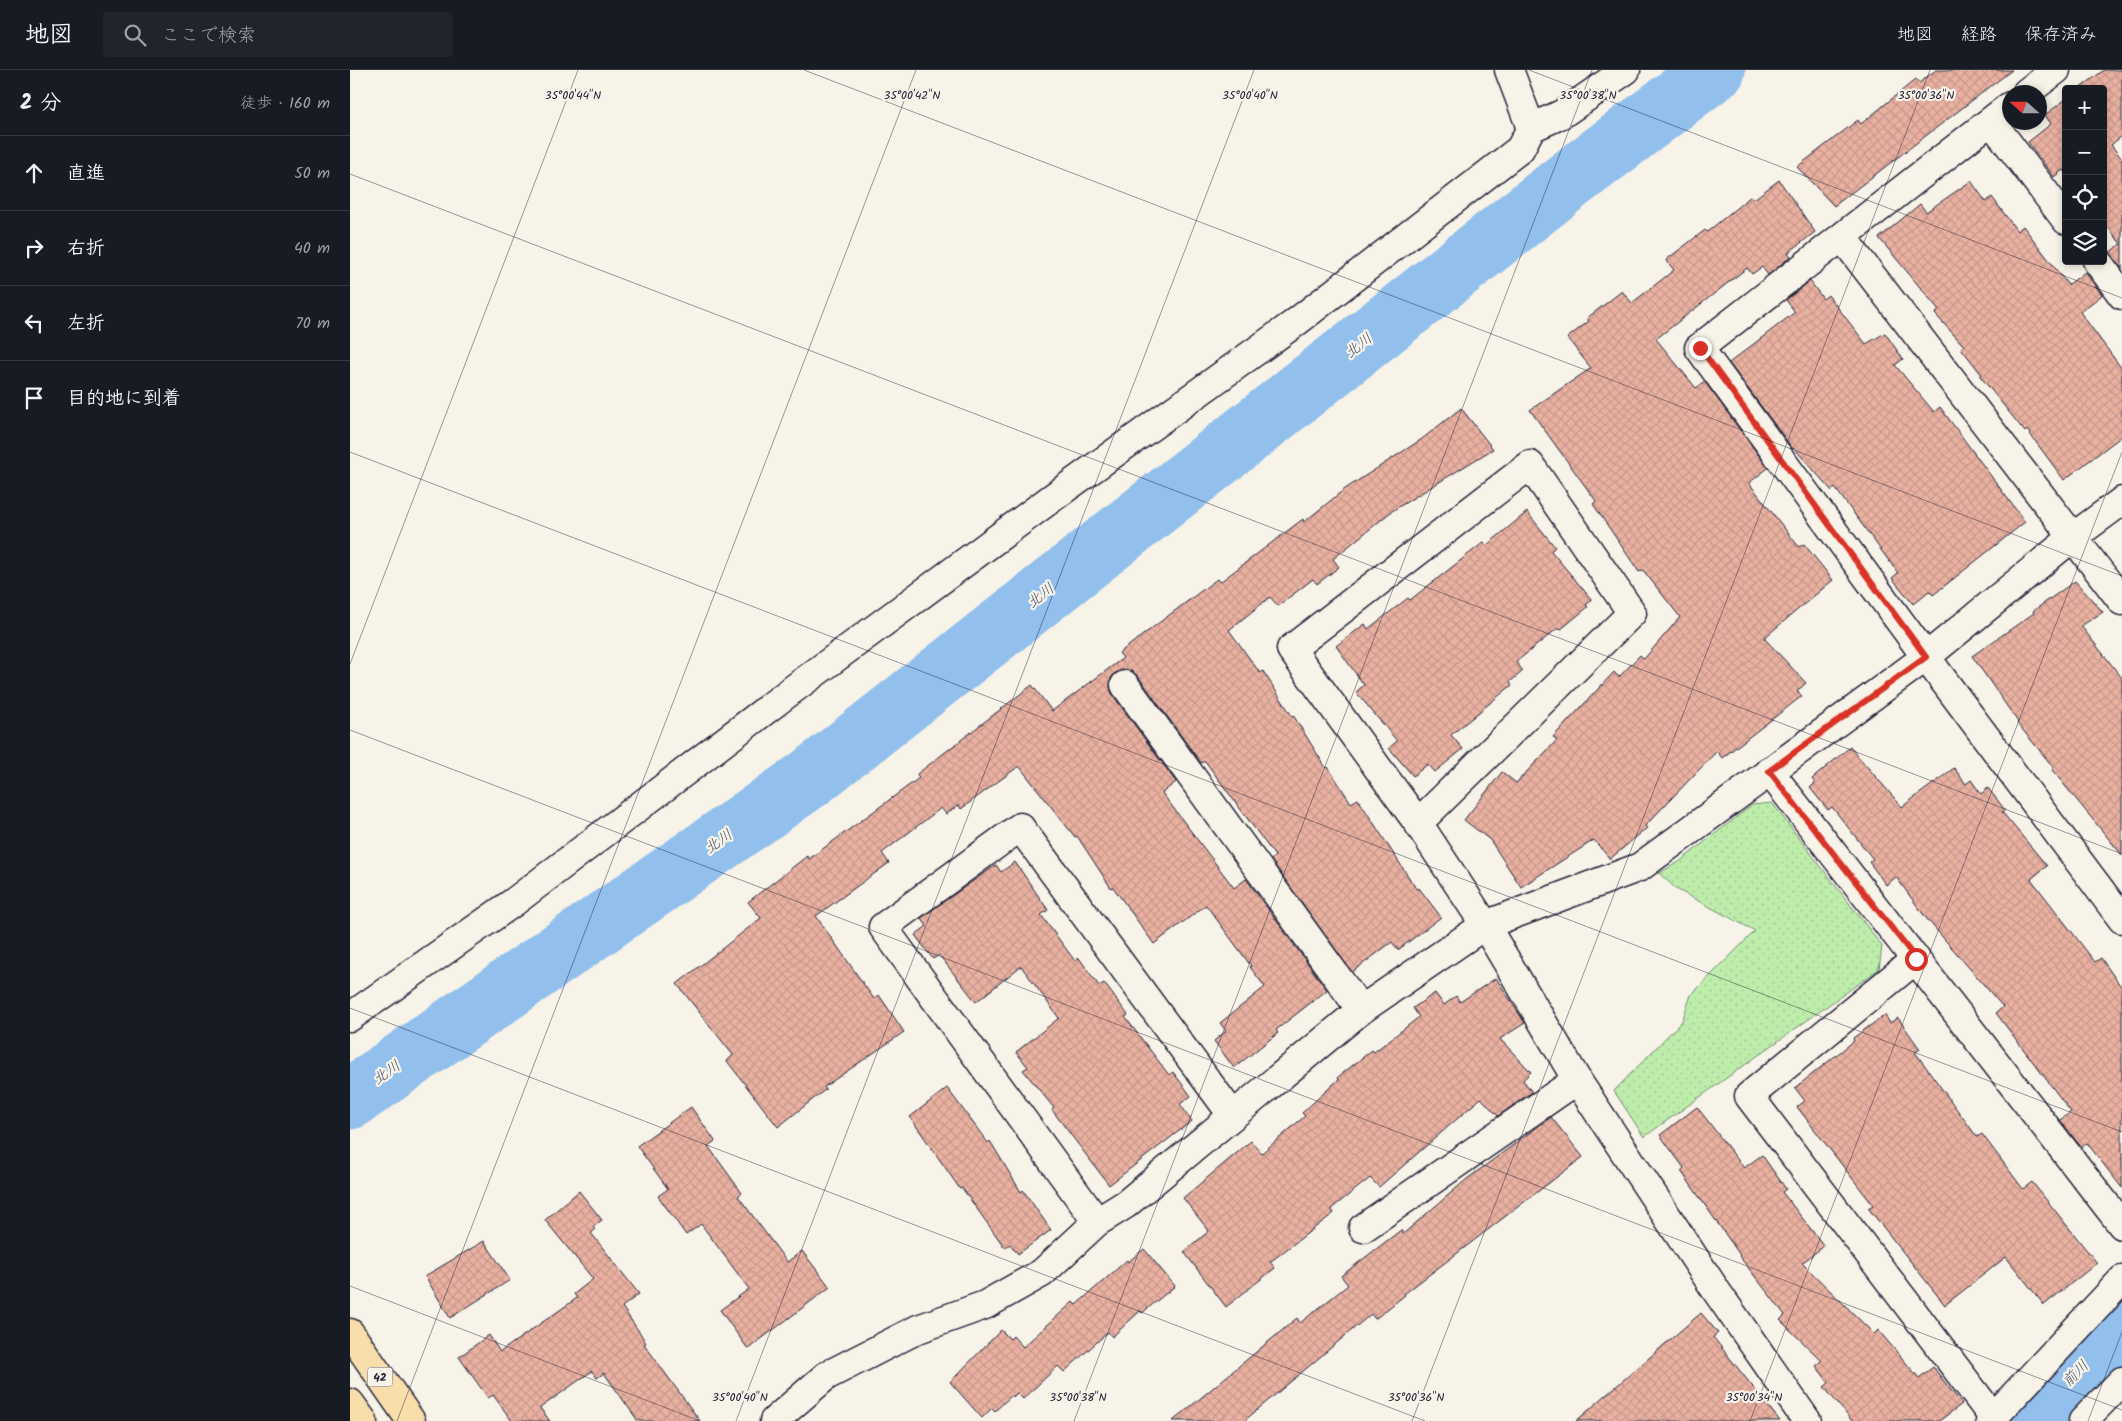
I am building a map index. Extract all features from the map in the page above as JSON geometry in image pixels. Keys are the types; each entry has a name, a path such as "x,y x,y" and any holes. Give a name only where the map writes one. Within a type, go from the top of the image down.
{"main road":[{"name":"42","path":"350,1334 411,1421"},
{"path":"350,1403 363,1421"}],"street":[{"path":"1510,70 1531,128"},
{"path":"353,1014 514,902 792,690 1052,498 1295,323 1520,148 1531,128 1562,114 1626,70"},
{"path":"2036,85 2056,70"},
{"path":"2062,214 2000,114 1700,348 1926,657 2122,918"},
{"path":"1842,237 2122,601"},
{"path":"2100,265 2122,294"},
{"path":"1418,823 1632,613 1530,466 1291,649 1418,823 1485,925 1577,1080 1717,1292 1807,1421"},
{"path":"774,1421 826,1376 918,1329 985,1305 1042,1273 1097,1222 1126,1204 1361,1010 1485,925 1640,867 1926,657 2073,537 2122,501"},
{"path":"1125,685 1361,1010"},
{"path":"1769,771 2122,1225"},
{"path":"1097,1222 883,927 1020,827 1233,1116"},
{"path":"1916,959 1749,1096 1993,1420 2122,1280"},
{"path":"1364,1228 1577,1080"},
{"path":"2083,1421 2122,1381"}],"green space":[{"path":"1772,803 1882,946 1879,969 1644,1137 1614,1091 1682,1021 1691,995 1755,931 1676,889 1659,873 1679,862 1752,805"}],"building":[{"path":"1936,70 2012,70 1834,206 1797,167 1858,120 1861,124 1916,79 1919,83"},
{"path":"2104,70 2122,70 2122,136 2111,145 2122,159 2122,269 2110,252 2121,244 2107,226 2107,85 2084,85"},
{"path":"2062,102 2062,171 2054,177 2028,142 2043,130 2047,130 2047,127 2051,124 2047,118 2047,113"},
{"path":"1779,180 1815,232 1788,253 1791,256 1768,275 1762,267 1752,274 1747,268 1656,339 1696,388 1705,382 1768,468 1749,483 1799,547 1804,544 1833,580 1764,638 1806,683 1797,691 1802,696 1722,758 1717,751 1645,826 1647,828 1610,859 1594,840 1521,887 1490,840 1464,820 1502,772 1516,783 1557,740 1553,737 1614,672 1619,677 1640,655 1644,659 1680,617 1643,570 1639,572 1593,504 1596,501 1530,410 1591,368 1567,338 1589,321 1587,318 1622,291 1632,303 1674,270 1666,260 1705,230 1707,232 1751,196 1754,199"},
{"path":"1971,181 1986,202 1992,197 2017,231 2023,226 2068,285 2085,272 2102,295 2080,312 2122,369 2122,436 2064,480 2027,430 2025,432 1980,376 1982,375 1961,348 1964,346 1935,314 1939,310 1879,238 1920,204 1926,212"},
{"path":"1810,281 1823,299 1828,295 1866,344 1885,333 1903,359 1895,365 1934,412 1940,407 2025,522 1933,595 1929,591 1913,604 1892,578 1898,573 1835,488 1832,491 1793,449 1729,363 1795,312 1786,300"},
{"path":"1461,408 1493,449 1392,511 1333,559 1339,567 1317,584 1313,579 1278,606 1270,597 1229,630 1260,673 1263,671 1351,803 1358,799 1417,890 1419,888 1441,917 1398,950 1392,942 1352,972 1271,860 1275,856 1205,761 1201,763 1138,676 1131,671 1123,670 1115,673 1111,678 1110,687 1112,694 1176,782 1162,793 1234,888 1246,879 1327,990 1276,1030 1278,1033 1234,1068 1214,1041 1226,1031 1220,1023 1265,987 1251,966 1206,905 1154,944 1113,887 1111,888 1077,836 1075,837 1019,766 961,809 959,805 946,814 941,808 882,853 889,863 816,916 874,999 879,995 904,1032 824,1087 826,1089 778,1127 727,1061 733,1055 677,984 761,918 748,902 807,856 809,859 919,778 917,774 1032,685 1052,711 1123,658 1119,653 1217,579 1220,582 1303,519 1304,522 1345,489 1422,439"},
{"path":"1527,512 1555,547 1551,551 1592,600 1586,605 1588,607 1560,630 1558,628 1516,662 1523,671 1510,682 1512,685 1451,735 1463,749 1435,772 1428,764 1413,776 1389,748 1397,741 1356,692 1364,685 1336,646 1365,624 1368,629 1408,598 1410,600 1484,542 1487,545"},
{"path":"2075,581 2103,612 2081,626 2122,678 2122,855 2052,770 2054,768 2017,723 1972,656 2034,613 2033,611"},
{"path":"1850,747 1902,807 1954,768 1966,784 1971,780 1981,794 1988,788 2005,810 2002,812 2047,866 2031,879 2095,962 2101,958 2122,988 2122,1188 2087,1143 2081,1147 2060,1120 2071,1112 1996,1013 2003,1007 1926,918 1896,877 1886,885 1869,862 1873,859 1832,807 1828,810 1810,788 1815,783 1812,779"},
{"path":"1015,862 1048,910 1041,915 1075,961 1079,958 1099,986 1104,983 1128,1015 1125,1017 1169,1075 1173,1072 1191,1096 1180,1104 1192,1121 1109,1185 1052,1110 1054,1108 1023,1070 1028,1067 1016,1052 1059,1018 1021,966 976,1002 939,955 933,959 915,935 927,926 921,918 996,865 1001,872"},
{"path":"1496,978 1525,1023 1500,1039 1531,1072 1523,1080 1532,1092 1498,1116 1481,1098 1379,1187 1370,1178 1331,1209 1334,1213 1270,1262 1275,1268 1226,1307 1184,1252 1209,1231 1183,1198 1251,1141 1262,1153 1305,1116 1302,1113 1339,1079 1338,1077 1419,1017 1413,1008 1435,993 1444,1005 1456,996 1460,1002"},
{"path":"1885,1015 1890,1023 1898,1018 1920,1049 1915,1052 1977,1137 1982,1134 2023,1189 2032,1182 2097,1263 2044,1305 2006,1257 1945,1305 1868,1208 1873,1205 1797,1107 1805,1101 1795,1088 1854,1041 1853,1038"},
{"path":"947,1088 988,1143 990,1141 1021,1192 1023,1190 1051,1230 1018,1254 1010,1244 1005,1248 962,1188 960,1189 910,1117"},
{"path":"691,1107 715,1141 708,1146 742,1193 738,1196 787,1262 802,1251 830,1287 748,1349 720,1310 749,1289 701,1224 686,1235 658,1196 668,1189 637,1146"},
{"path":"1697,1107 1744,1168 1762,1155 1786,1189 1782,1192 1824,1246 1802,1263 1874,1334 1878,1330 1919,1378 1933,1367 1962,1404 1939,1421 1852,1421 1824,1387 1829,1383 1816,1366 1822,1361 1780,1320 1785,1315 1739,1256 1681,1171 1684,1168 1660,1135"},
{"path":"1551,1117 1583,1157 1404,1294 1375,1319 1371,1314 1244,1421 1173,1421 1297,1318 1300,1323 1348,1285 1341,1276 1401,1230 1403,1234 1467,1179"},
{"path":"579,1191 602,1220 593,1227 595,1230 591,1233 639,1294 622,1307 646,1343 644,1344 700,1421 638,1421 604,1373 597,1378 592,1371 540,1408 550,1421 512,1421 493,1395 488,1398 459,1357 489,1335 500,1352 577,1298 574,1294 593,1279 545,1220"},
{"path":"484,1241 510,1280 450,1318 425,1276"},
{"path":"1144,1249 1175,1286 1142,1313 1140,1311 1112,1337 1108,1332 1064,1372 1058,1366 1023,1399 1017,1393 1013,1397 1012,1395 995,1411 992,1408 982,1418 950,1382 1001,1330 1010,1339 1013,1336 1023,1347 1073,1302 1076,1305 1127,1260 1128,1262"},
{"path":"1701,1313 1718,1333 1713,1337 1780,1421 1576,1421"}],"waterway":[{"name":"北川","path":"350,1099 809,779 1567,182 1715,70"},
{"name":"前川","path":"2029,1421 2122,1327"}],"route":[{"path":"1700,348 1926,657 1769,771 1916,959"}]}
